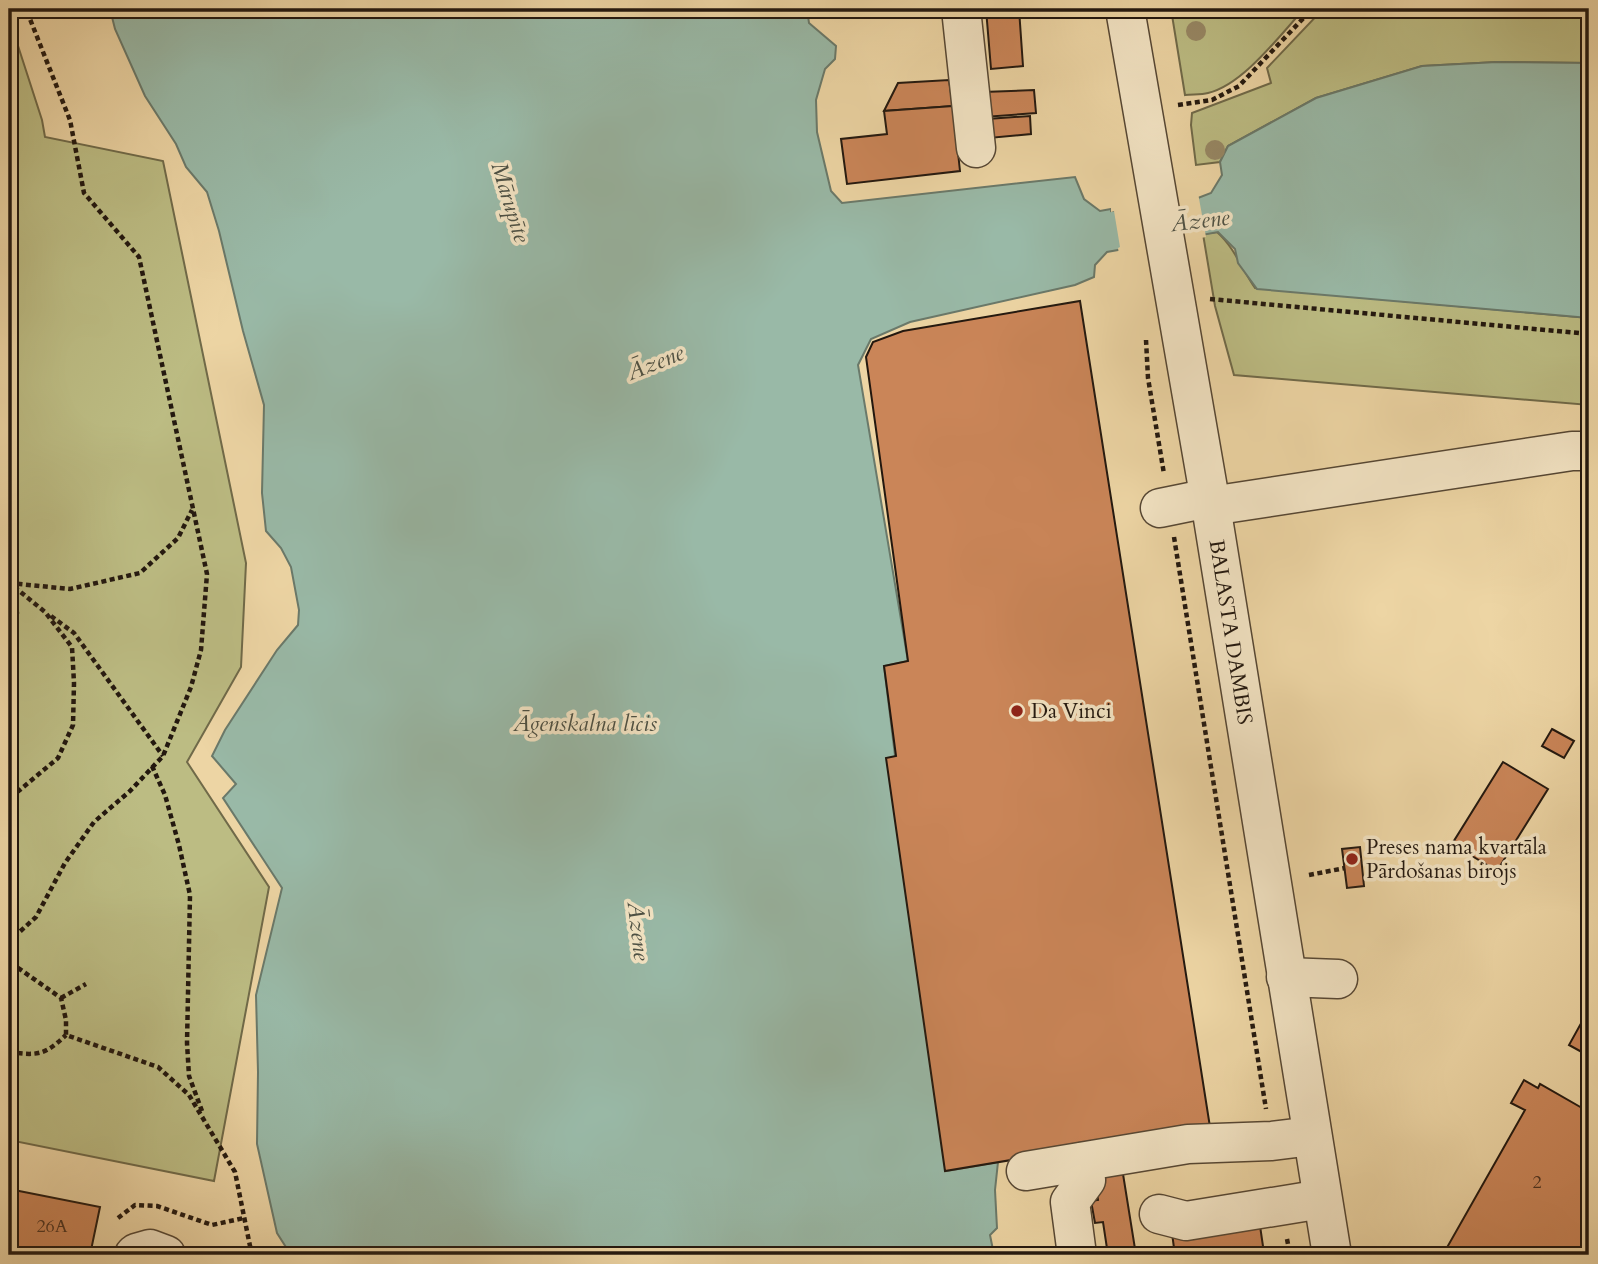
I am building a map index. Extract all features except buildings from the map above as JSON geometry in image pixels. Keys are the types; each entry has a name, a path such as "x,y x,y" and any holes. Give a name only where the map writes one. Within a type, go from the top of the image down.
{"street":[{"path":"961,9 976,148"},
{"name":"BALASTA DAMBIS","path":"1125,9 1210,502 1332,1255"},
{"path":"1165,507 1572,451 1589,452"},
{"path":"1286,977 1338,979"},
{"path":"1026,1171 1188,1144 1272,1141 1312,1136"},
{"path":"1077,1255 1070,1202 1086,1180 1082,1162"},
{"path":"1159,1214 1186,1221 1322,1199"},
{"path":"134,1255 150,1249 166,1255"}],"path":[{"path":"14,937 36,917 65,863 94,822 130,791 163,756 191,687 201,650 207,574 139,257 84,193 70,120 26,9"},
{"path":"1178,105 1212,100 1239,86 1312,9"},
{"path":"1209,299 1589,334"},
{"path":"1145,339 1165,507 1272,1141"},
{"path":"11,584 70,589 140,573 178,538 192,509"},
{"path":"11,584 74,633 163,756"},
{"path":"9,631 17,613 11,584"},
{"path":"9,799 58,758 73,725 72,647 45,612"},
{"path":"152,766 165,796 190,895 187,1043 189,1076 205,1122"},
{"path":"1309,875 1345,868"},
{"path":"9,905 16,924 10,962 61,998 66,1020 66,1035 49,1050 28,1055 9,1052"},
{"path":"61,998 86,984"},
{"path":"66,1035 158,1067 189,1095 235,1172 250,1246 255,1255"},
{"path":"118,1218 135,1205 157,1206 212,1225 244,1218"},
{"path":"1282,1206 1290,1255"}],"green space":[{"path":"1171,9 1304,9 1260,58 1234,80 1208,93 1185,95"},
{"path":"1323,9 1589,9 1589,63 1497,62 1422,66 1316,98 1228,146 1220,162 1196,165 1192,113 1271,83 1267,68"},
{"path":"9,18 45,137 163,161 246,563 241,667 187,762 269,887 214,1181 9,1140"},
{"path":"1217,232 1233,251 1255,288 1589,318 1589,405 1234,375 1215,306 1203,234"}],"water":[{"name":"Āgenskalna līcis","path":"110,9 807,9 809,23 836,46 835,59 825,69 816,100 817,132 831,191 842,203 1075,177 1084,199 1100,211 1198,198 1211,193 1222,175 1220,162 1228,146 1316,98 1422,66 1497,62 1589,63 1589,318 1257,289 1238,263 1235,249 1218,232 1107,252 1095,265 1094,277 1075,285 910,322 871,339 858,365 908,661 884,666 946,1171 998,1162 995,1190 997,1228 990,1235 994,1255 291,1255 277,1233 257,1144 256,995 282,888 223,798 236,784 212,756 225,730 277,650 298,625 299,610 291,567 281,548 266,531 262,493 264,405 207,192 186,167 176,144 145,96 115,29"}],"pier":[{"path":"1198,193 1206,237 1119,254 1114,211 1111,212 1111,206"}],"place":[{"name":"Da Vinci","path":"1017,711"},
{"name":"Preses nama kvartāla Pārdošanas birojs","path":"1352,859"}],"water label":[{"name":"Mārupīte","path":"511,202"},
{"name":"Āzene","path":"1200,220"},
{"name":"Āzene","path":"655,362"},
{"name":"Āzene","path":"639,931"}]}
